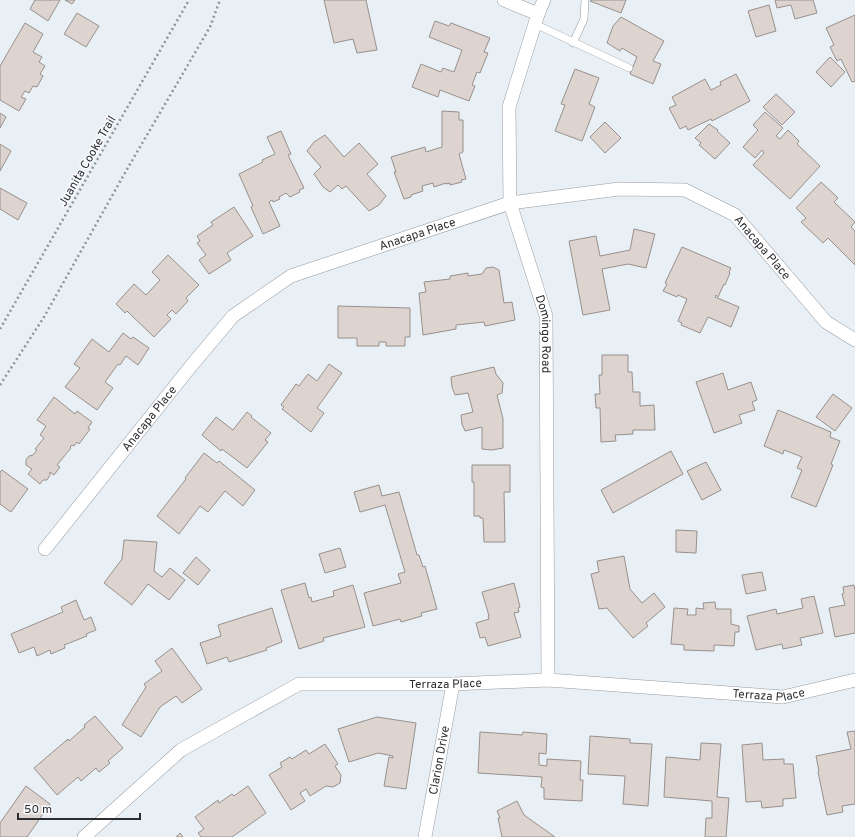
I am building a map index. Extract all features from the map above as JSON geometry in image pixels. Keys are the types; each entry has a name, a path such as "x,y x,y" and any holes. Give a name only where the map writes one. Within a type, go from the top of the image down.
{"street":[{"path":"504,0 536,19"},
{"name":"Domingo Road","path":"544,0 536,19 509,107 510,203 546,316 548,680"},
{"name":"Anacapa Place","path":"45,549 191,366 233,316 291,276 510,203 619,189 685,190 735,215 826,322 855,340"},
{"name":"Terraza Place","path":"84,837 181,750 299,684 453,684 548,680 783,697 855,680"},
{"name":"Clarion Drive","path":"425,837 453,684"}],"lane":[{"path":"573,43 584,19 585,0"},
{"path":"536,19 573,43 629,68"}],"path":[{"name":"Juanita Cooke Trail","path":"0,329 189,0"},
{"path":"0,385 44,317 126,171 210,27 220,0"}],"building":[{"path":"35,0 60,0 48,21 30,9"},
{"path":"65,0 75,0 72,4"},
{"path":"324,0 366,0 377,50 357,53 353,39 334,43"},
{"path":"626,0 621,13 590,1"},
{"path":"775,0 813,0 817,13 795,19 791,5 777,8"},
{"path":"769,5 776,31 756,37 748,11"},
{"path":"77,13 99,26 86,47 64,34"},
{"path":"855,15 855,81 852,82 841,59 837,61 830,47 834,45 826,28"},
{"path":"621,17 664,41 653,61 661,64 653,84 630,74 637,57 622,48 620,51 607,43 613,26"},
{"path":"435,21 449,26 451,23 490,38 484,52 488,53 480,73 477,72 472,85 475,86 469,101 440,90 438,97 412,87 421,64 441,72 443,68 454,72 462,50 429,37"},
{"path":"25,23 43,34 33,52 42,57 39,62 45,66 40,74 43,76 37,87 33,86 29,93 25,91 21,97 26,99 19,111 0,100 0,66"},
{"path":"830,57 845,72 831,87 816,72"},
{"path":"575,69 599,78 589,104 595,107 582,141 555,131 565,105 561,104"},
{"path":"736,74 750,101 712,121 711,119 688,130 686,126 680,129 669,108 676,105 672,97 705,79 711,90 721,85 720,82"},
{"path":"776,94 795,112 782,125 763,107"},
{"path":"442,111 459,112 459,120 463,120 463,152 459,154 466,179 461,180 462,182 450,185 450,183 446,183 434,187 433,183 422,186 423,191 404,199 394,172 396,172 391,157 425,147 426,152 442,147"},
{"path":"765,112 783,128 776,136 780,139 788,130 799,141 797,144 820,166 790,199 753,165 764,153 762,150 755,158 743,147 758,130 753,125"},
{"path":"0,113 6,117 0,128"},
{"path":"605,122 621,138 605,153 590,137"},
{"path":"709,124 718,130 717,131 730,143 715,159 699,145 701,143 695,138"},
{"path":"281,131 291,154 288,155 304,188 299,190 300,192 290,197 286,193 279,197 280,199 269,202 280,226 263,234 239,174 275,154 267,137"},
{"path":"325,135 344,157 359,143 378,164 367,174 386,196 379,205 369,211 346,186 342,189 338,185 330,192 323,187 314,174 321,167 307,151 314,142"},
{"path":"0,144 11,151 0,171"},
{"path":"821,182 838,198 834,202 855,222 851,227 855,231 855,265 828,238 823,243 801,222 806,218 796,208"},
{"path":"0,188 27,203 18,220 0,209"},
{"path":"234,207 253,236 227,253 231,260 209,274 199,260 206,255 197,243 200,241 197,236 213,225 211,222"},
{"path":"634,229 655,234 646,268 628,264 602,269 610,310 583,315 569,241 596,236 600,256 630,250"},
{"path":"682,247 731,268 725,285 724,284 718,297 716,295 715,297 739,307 731,327 708,317 700,333 681,325 682,323 678,321 687,299 678,295 677,297 663,291 667,284 665,283"},
{"path":"168,255 199,285 186,298 188,301 176,314 172,310 167,315 171,319 154,337 127,311 125,313 116,304 134,284 146,295 160,280 152,272"},
{"path":"493,267 499,270 504,303 512,302 515,320 485,326 484,322 456,325 456,329 423,335 419,293 426,292 424,282 450,279 450,276 468,273 468,276 482,274 486,268"},
{"path":"338,306 410,308 410,337 405,337 405,346 386,346 386,342 379,342 379,346 357,346 357,338 338,338"},
{"path":"123,333 131,339 133,337 149,348 138,365 126,356 120,365 118,364 105,382 113,388 97,410 65,387 80,368 74,364 92,339 109,352"},
{"path":"602,355 628,355 628,372 632,372 633,392 640,392 640,406 654,405 655,430 633,430 633,434 615,435 616,441 601,442 600,408 596,408 595,394 600,394 599,375 602,375"},
{"path":"329,364 342,373 317,408 324,413 311,432 282,409 284,407 281,405 296,384 299,386 308,374 317,381"},
{"path":"494,367 496,374 503,383 502,393 497,395 503,419 503,448 492,450 482,449 482,427 465,431 462,424 461,415 473,412 468,393 455,395 451,377"},
{"path":"723,373 728,390 751,382 757,400 752,402 755,410 739,415 742,423 714,433 696,382"},
{"path":"833,394 852,408 835,431 816,417"},
{"path":"54,397 75,414 77,411 92,422 88,428 90,429 79,444 77,442 74,446 72,445 57,465 60,467 54,475 50,472 47,480 43,480 40,484 28,474 32,469 26,465 26,460 29,456 33,455 37,450 35,449 44,438 40,435 46,426 37,420"},
{"path":"778,410 831,432 830,437 840,441 831,464 833,465 816,507 791,497 802,470 797,468 802,457 784,450 783,454 764,446"},
{"path":"247,412 271,433 265,440 268,442 247,468 222,449 221,451 202,435 216,417 233,430"},
{"path":"671,451 683,474 613,513 601,490"},
{"path":"204,453 217,463 219,461 255,490 243,506 225,491 208,512 200,506 179,534 157,516"},
{"path":"706,462 721,490 702,500 687,471"},
{"path":"472,465 510,465 510,492 504,492 505,542 484,542 483,518 480,518 480,516 474,516 474,482 472,482"},
{"path":"2,470 28,489 11,512 0,504 0,472"},
{"path":"379,485 382,496 399,492 417,555 419,555 423,567 425,566 437,609 421,613 422,616 401,622 400,619 373,626 364,593 401,583 398,574 405,572 385,505 360,512 354,492"},
{"path":"676,530 697,531 696,553 676,552"},
{"path":"124,540 157,542 154,571 162,577 170,568 185,580 169,600 148,584 132,605 104,583 122,559"},
{"path":"340,548 346,567 325,573 319,554"},
{"path":"624,556 630,589 642,603 654,593 665,607 646,623 648,626 633,638 607,608 599,609 591,574 599,572 597,561"},
{"path":"196,557 210,570 198,585 183,573"},
{"path":"762,572 766,590 746,594 742,575"},
{"path":"305,583 309,598 311,597 312,602 334,596 333,591 353,585 365,627 323,638 324,641 299,649 281,590"},
{"path":"514,583 520,607 518,608 519,612 514,613 521,637 488,646 485,637 480,638 476,623 489,619 482,592"},
{"path":"854,585 855,633 835,637 829,608 845,605 842,594 844,593 843,587"},
{"path":"814,596 823,633 800,638 802,645 783,649 782,644 756,650 747,616 776,609 777,614 803,608 801,599"},
{"path":"76,600 84,620 91,617 96,630 86,634 87,636 64,645 65,648 51,654 50,650 37,656 34,647 19,653 11,634 63,612 61,607"},
{"path":"715,602 716,609 731,609 731,624 739,626 739,632 735,632 734,646 714,645 714,651 684,650 684,645 671,644 674,608 688,609 687,615 696,615 696,608 704,609 703,603"},
{"path":"272,608 282,642 266,648 267,650 229,662 227,657 207,664 200,643 221,636 218,625"},
{"path":"172,648 202,689 182,703 176,696 160,707 141,737 122,725 146,687 144,684 162,671 155,661"},
{"path":"95,716 123,748 108,761 110,763 99,772 96,768 81,781 78,777 57,795 34,768 68,739 69,741"},
{"path":"377,717 416,723 406,789 384,786 389,757 393,758 393,756 378,753 349,762 338,729"},
{"path":"855,731 855,804 842,806 843,812 827,815 816,756 851,749 847,732"},
{"path":"480,732 522,735 523,732 547,734 546,754 539,753 539,765 547,766 547,759 581,761 580,780 583,780 582,801 544,799 544,788 541,787 542,777 478,773"},
{"path":"590,736 630,739 630,743 652,744 648,806 623,804 625,776 588,774"},
{"path":"701,743 721,744 717,797 729,798 726,837 705,837 706,818 712,818 712,801 664,797 666,757 700,760"},
{"path":"762,743 763,760 784,759 784,764 793,764 796,798 783,799 783,806 762,808 761,801 746,802 742,745"},
{"path":"325,744 338,764 335,766 341,775 340,783 333,787 326,786 310,796 306,789 300,793 305,801 291,810 269,775 282,767 280,763 290,757 292,759 306,750 309,754"},
{"path":"26,786 50,804 27,837 0,837 0,823"},
{"path":"248,786 266,813 232,837 201,837 198,833 204,829 195,817 218,800 219,803 232,794 234,796"},
{"path":"517,801 524,815 555,837 502,837 498,818 500,818 497,811"},
{"path":"180,833 183,837 176,837"}]}
